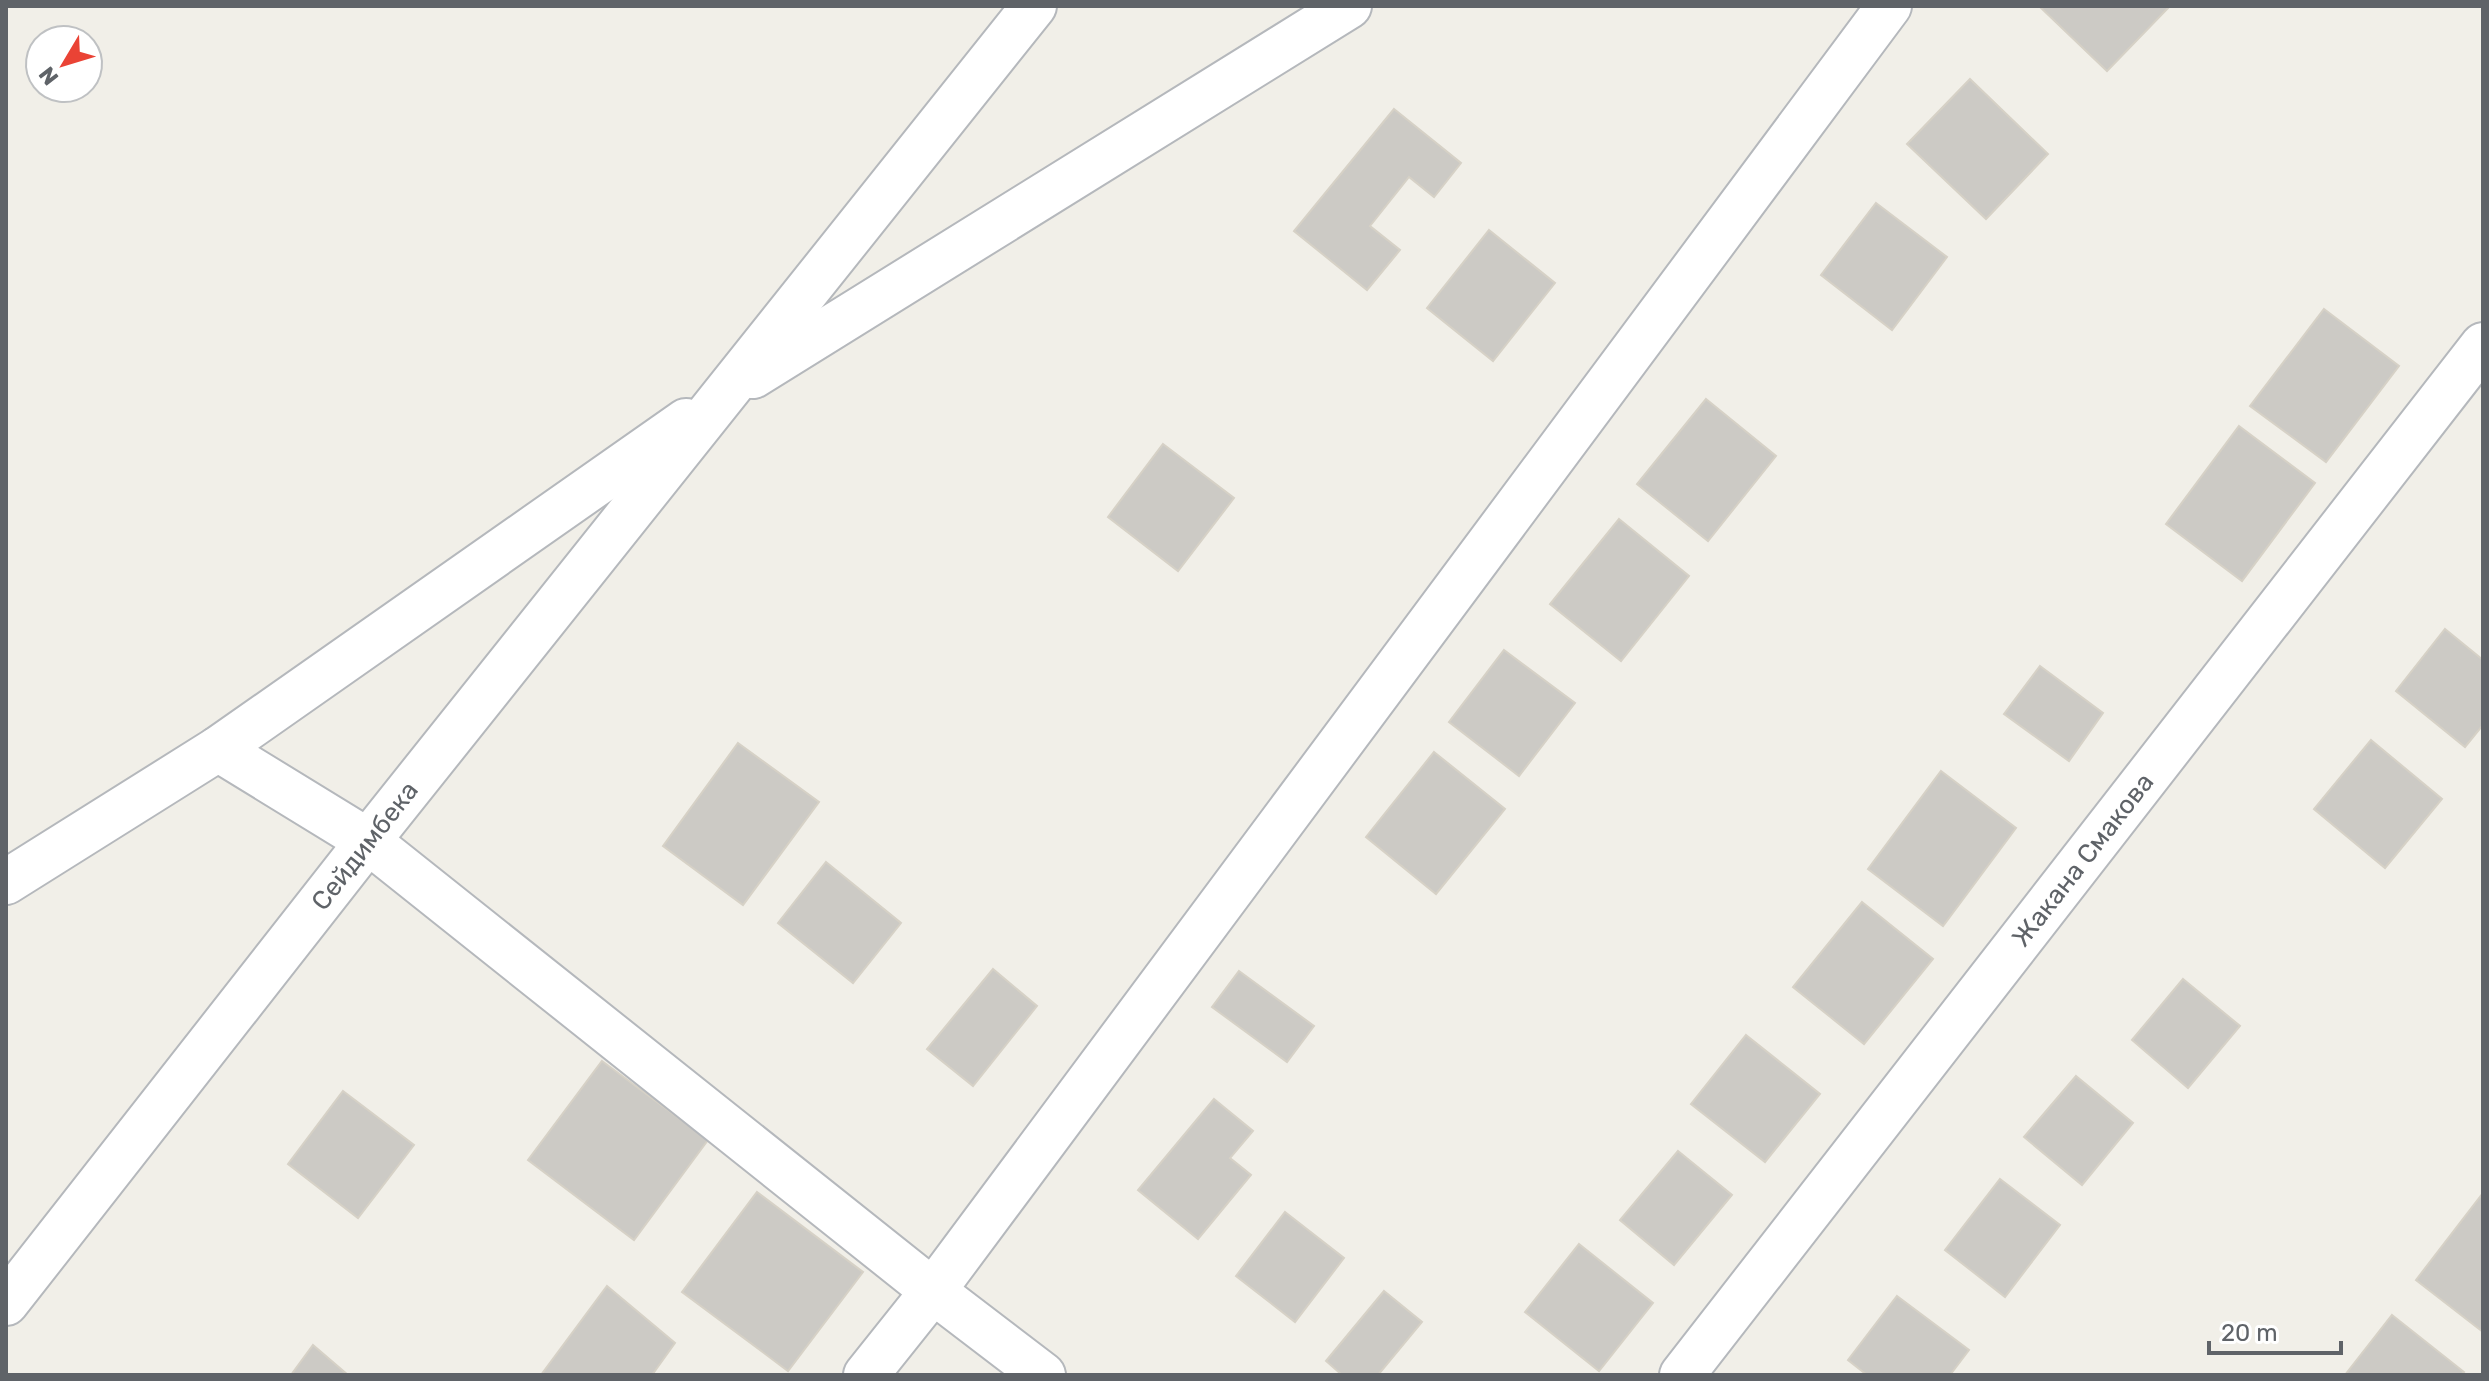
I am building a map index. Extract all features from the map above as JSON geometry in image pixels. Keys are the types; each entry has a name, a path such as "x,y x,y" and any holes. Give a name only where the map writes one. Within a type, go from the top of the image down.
{"street":[{"name":"Сейдимбека","path":"6,1303 368,841 1034,6"},
{"path":"6,882 218,749 727,393 1349,6"},
{"path":"866,1375 933,1291 1889,6"},
{"name":"Жакана Смакова","path":"1682,1375 2483,345"},
{"path":"218,749 368,841 1043,1375"}],"building":[{"path":"2039,6 2170,6 2107,71"},
{"path":"1970,79 2048,154 1986,219 1907,144"},
{"path":"1394,109 1461,163 1434,197 1409,177 1370,226 1400,250 1367,290 1294,231"},
{"path":"1876,203 1947,257 1892,330 1821,275"},
{"path":"1489,230 1555,283 1493,361 1427,308"},
{"path":"2324,309 2399,366 2326,462 2250,406"},
{"path":"1706,399 1776,456 1708,541 1637,484"},
{"path":"2239,426 2315,483 2242,581 2166,524"},
{"path":"1163,444 1234,498 1178,571 1108,517"},
{"path":"1619,519 1689,576 1621,661 1550,604"},
{"path":"2445,629 2483,660 2483,725 2465,747 2396,691"},
{"path":"1504,650 1575,703 1519,776 1449,722"},
{"path":"2040,666 2103,713 2069,761 2004,714"},
{"path":"2371,740 2442,799 2385,868 2314,809"},
{"path":"738,743 819,802 743,905 663,846"},
{"path":"1434,752 1505,809 1436,894 1366,837"},
{"path":"1941,771 2016,828 1943,926 1868,869"},
{"path":"826,862 901,923 853,983 778,923"},
{"path":"1862,902 1933,959 1864,1044 1793,987"},
{"path":"993,969 1037,1006 973,1086 927,1049"},
{"path":"1239,971 1314,1026 1287,1062 1212,1007"},
{"path":"2183,979 2240,1026 2188,1088 2132,1040"},
{"path":"1746,1035 1820,1094 1765,1162 1691,1104"},
{"path":"602,1061 708,1140 634,1240 528,1160"},
{"path":"2076,1076 2133,1123 2082,1185 2024,1137"},
{"path":"343,1091 414,1145 358,1218 288,1164"},
{"path":"1214,1099 1253,1131 1230,1158 1251,1175 1198,1239 1138,1190"},
{"path":"1678,1151 1732,1195 1674,1265 1620,1220"},
{"path":"2000,1179 2060,1225 2005,1297 1945,1250"},
{"path":"757,1192 863,1272 788,1371 682,1292"},
{"path":"2483,1193 2483,1332 2416,1280"},
{"path":"1285,1212 1344,1258 1295,1322 1236,1276"},
{"path":"1579,1244 1653,1303 1599,1371 1525,1312"},
{"path":"607,1286 675,1343 652,1375 541,1375"},
{"path":"1384,1291 1422,1322 1378,1375 1342,1375 1326,1361"},
{"path":"1897,1296 1969,1350 1950,1375 1867,1375 1848,1360"},
{"path":"2392,1315 2464,1372 2461,1375 2345,1375"},
{"path":"313,1345 348,1375 291,1375"}]}
